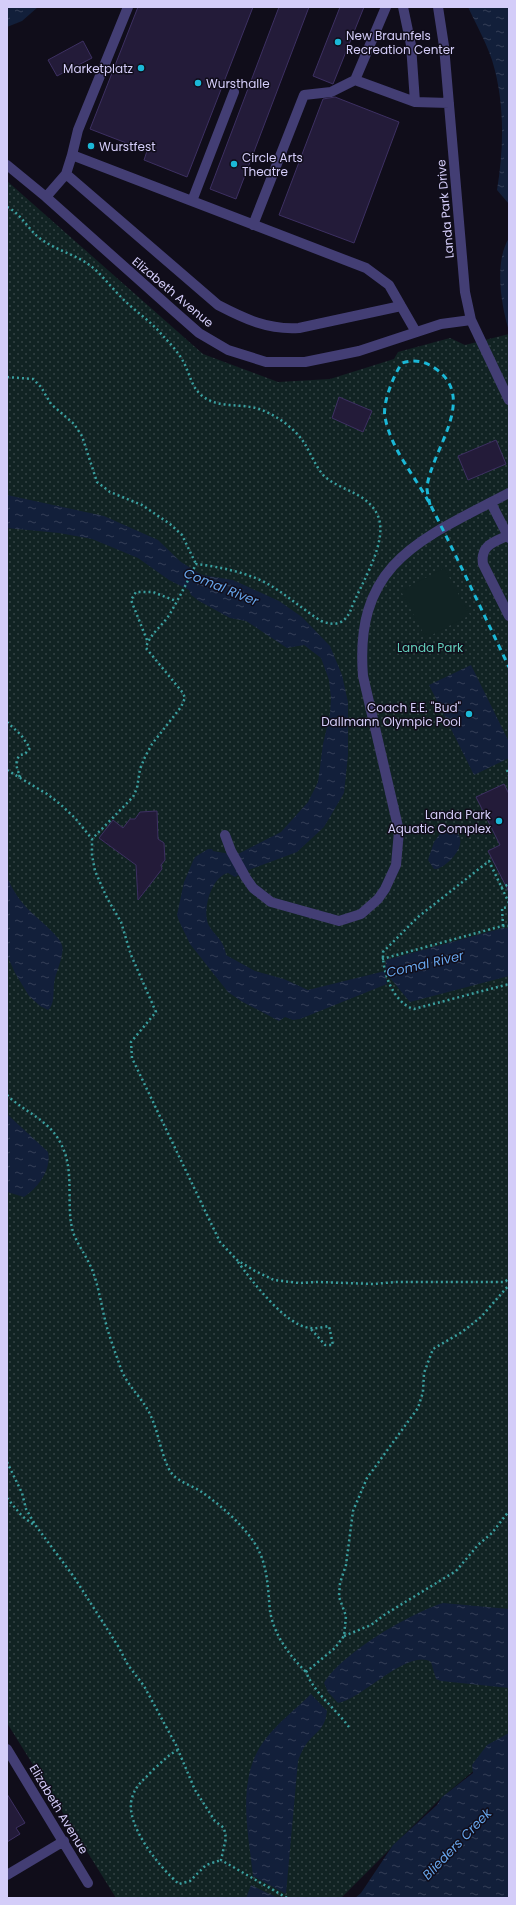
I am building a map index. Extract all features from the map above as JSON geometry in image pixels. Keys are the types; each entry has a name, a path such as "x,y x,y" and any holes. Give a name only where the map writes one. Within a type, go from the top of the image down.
{"street":[{"path":"46,197 66,174 78,130 128,7"},
{"path":"253,225 304,95 331,92 355,80 386,7"},
{"path":"404,7 411,45 416,102"},
{"name":"Landa Park Drive","path":"438,7 444,46 465,292 471,320 509,400"},
{"path":"355,80 416,102 449,103"},
{"path":"192,201 234,92"},
{"path":"72,156 366,268 389,285 416,332"},
{"name":"Elizabeth Avenue","path":"7,165 46,197 200,333 228,350 266,362 305,362 359,351 441,324 471,320"},
{"path":"66,174 218,305 261,325 283,329 299,328 401,306"},
{"path":"225,835 231,851 246,878 253,888 271,902 340,921 361,914 378,899 385,889 396,865 400,831 363,676 361,652 367,610 385,576 408,550 442,529 509,494"},
{"path":"491,503 509,536 486,547 482,556 483,564 509,616"},
{"name":"Elizabeth Avenue","path":"7,1749 88,1883"},
{"path":"7,1875 64,1841"}],"path":[{"path":"7,207 14,211 37,236 94,268 120,297 156,328 182,359 190,380 200,394 210,401 224,405 250,407 260,410 290,427 301,439 325,477 369,503 378,515 381,534 376,552 350,612 345,620 338,624 330,624 321,621 271,586 258,580 224,569 196,565"},
{"path":"7,377 33,379 41,387 51,404 74,424 82,436 98,482 110,492 148,509 174,528 182,535 196,565"},
{"path":"92,839 133,797 137,788 140,769 145,757 152,744 181,707 185,698 183,693 146,648 148,640 164,622 184,590 196,565"},
{"path":"148,640 131,600 136,592 153,592 176,601"},
{"path":"7,722 22,735 30,748 25,754 20,755 17,759 17,768 20,776 14,776"},
{"path":"7,770 14,776 47,794 60,804 75,818 92,839 92,856 95,871 107,898 121,922 131,955 156,1012 131,1042 132,1058 137,1072 152,1097 191,1186 204,1207 213,1231 220,1242 275,1306 284,1314 310,1328 325,1345 333,1345 329,1326 310,1328"},
{"path":"507,770 509,775"},
{"path":"509,903 489,861 418,917 383,952 383,960 388,982 401,1003 414,1009 509,984"},
{"path":"501,888 509,884"},
{"path":"503,926 502,908 509,907"},
{"path":"383,960 503,926 509,926"},
{"path":"7,1095 27,1111 38,1117 52,1130 61,1143 66,1157 73,1231 80,1248 92,1269 99,1289 108,1331 122,1372 149,1412 159,1436 168,1468 178,1480 203,1492 249,1535 264,1562 270,1613 276,1633 293,1659 306,1672 311,1684 322,1698 336,1710 349,1727"},
{"path":"237,1260 274,1280 299,1283 318,1282 374,1284 395,1282 504,1282 509,1279"},
{"path":"306,1672 319,1659 335,1648 344,1636 346,1616 339,1597 340,1583 346,1565 353,1511 358,1496 379,1460 407,1425 418,1408 423,1392 424,1373 433,1349 462,1332 481,1317 509,1285"},
{"path":"7,1462 22,1493 26,1509 36,1526 74,1577 118,1646 128,1666 144,1686 178,1750 195,1790 215,1821 224,1828 226,1838 221,1860"},
{"path":"7,1498 22,1516 36,1526"},
{"path":"344,1636 371,1626 384,1615 456,1571 509,1511"},
{"path":"178,1750 162,1761 137,1786 132,1798 130,1812 147,1846 162,1868 179,1884 190,1881 206,1865 221,1860"},
{"path":"221,1860 287,1898"}],"green space":[{"name":"Landa Park","path":"7,181 203,354 278,382 330,379 394,359 398,352 450,338 465,345 509,334 509,1741 439,1800 341,1898 116,1898 7,1723"},
{"path":"444,568 470,615 426,638 401,591"}],"water":[{"path":"7,7 38,7 22,21 7,27"},
{"path":"468,7 509,7 509,204 497,190 501,158 502,125 496,76 487,47"},
{"path":"509,238 509,331 500,284 500,271 504,248"},
{"name":"Comal River","path":"7,495 104,516 158,540 181,562 202,575 233,580 279,601 302,617 330,646 342,675 348,702 348,755 344,793 324,827 297,852 251,869 235,877 228,873 218,880 210,892 206,914 208,924 223,944 226,955 255,971 284,979 308,990 385,971 386,960 503,928 509,928 509,976 410,1002 385,972 387,984 300,1019 293,1020 285,1017 279,1021 241,1001 228,992 190,944 179,921 177,915 184,882 195,857 208,849 236,855 281,832 308,802 318,782 323,744 330,714 331,698 329,680 321,658 304,645 287,648 246,621 230,618 199,601 191,595 189,590 169,580 138,558 92,539 59,533 7,528"},
{"name":"Coach E.E. \"Bud\" Dallmann Olympic Pool","path":"471,665 509,742 509,758 474,775 429,685"},
{"path":"451,829 458,834 460,840 459,847 456,854 450,860 439,868 434,869 428,860 434,842 443,830"},
{"path":"7,877 22,903 52,931 62,945 63,949 61,959 54,984 53,1001 48,1010 40,1006 29,996 15,973 7,955"},
{"path":"7,1114 48,1152 48,1165 43,1178 34,1189 24,1197 7,1192"},
{"path":"443,1603 509,1609 509,1688 441,1681 436,1679 431,1662 421,1660 410,1662 398,1668 348,1700 338,1703 328,1692 324,1683 333,1671 361,1647 395,1625 429,1608"},
{"path":"311,1694 327,1711 322,1727 308,1741 298,1761 286,1894 253,1876 247,1822 247,1786 257,1752 267,1737"},
{"name":"Blieders Creek","path":"509,1733 509,1898 355,1898 361,1893 393,1845 437,1805 442,1797 473,1773 472,1765 487,1745"},
{"path":"251,1885 278,1898 246,1898"}],"building":[{"path":"138,7 253,7 187,177 144,160 147,151 90,129"},
{"path":"279,7 309,7 236,199 210,189"},
{"name":"New Braunfels Recreation Center","path":"340,7 364,7 333,84 313,76"},
{"path":"83,41 92,58 57,76 48,60"},
{"path":"335,97 399,122 354,243 279,215 323,99"},
{"path":"339,397 372,411 363,432 332,418"},
{"path":"496,440 506,464 468,480 458,456"},
{"name":"Landa Park Aquatic Complex","path":"504,784 509,794 509,892 488,851 500,845 476,797"},
{"path":"157,811 158,839 164,843 165,860 161,865 162,869 138,900 136,865 99,838 113,820 123,828 130,819 135,819 140,812"},
{"path":"7,1794 25,1823 16,1828 20,1834 7,1842"}],"railway":[{"path":"430,505 430,503 427,487 430,473 449,426 453,410 453,395 448,381 436,369 428,364 416,361 407,362 402,363 399,368 392,381 387,397 385,417 388,429 398,452 425,495 431,506 509,667"}],"place":[{"name":"New Braunfels Recreation Center","path":"338,42"},
{"name":"Marketplatz","path":"141,68"},
{"name":"Wursthalle","path":"198,83"},
{"name":"Wurstfest","path":"91,146"},
{"name":"Circle Arts Theatre","path":"234,164"},
{"name":"Coach E.E. \"Bud\" Dallmann Olympic Pool","path":"469,714"},
{"name":"Landa Park Aquatic Complex","path":"499,821"}]}
